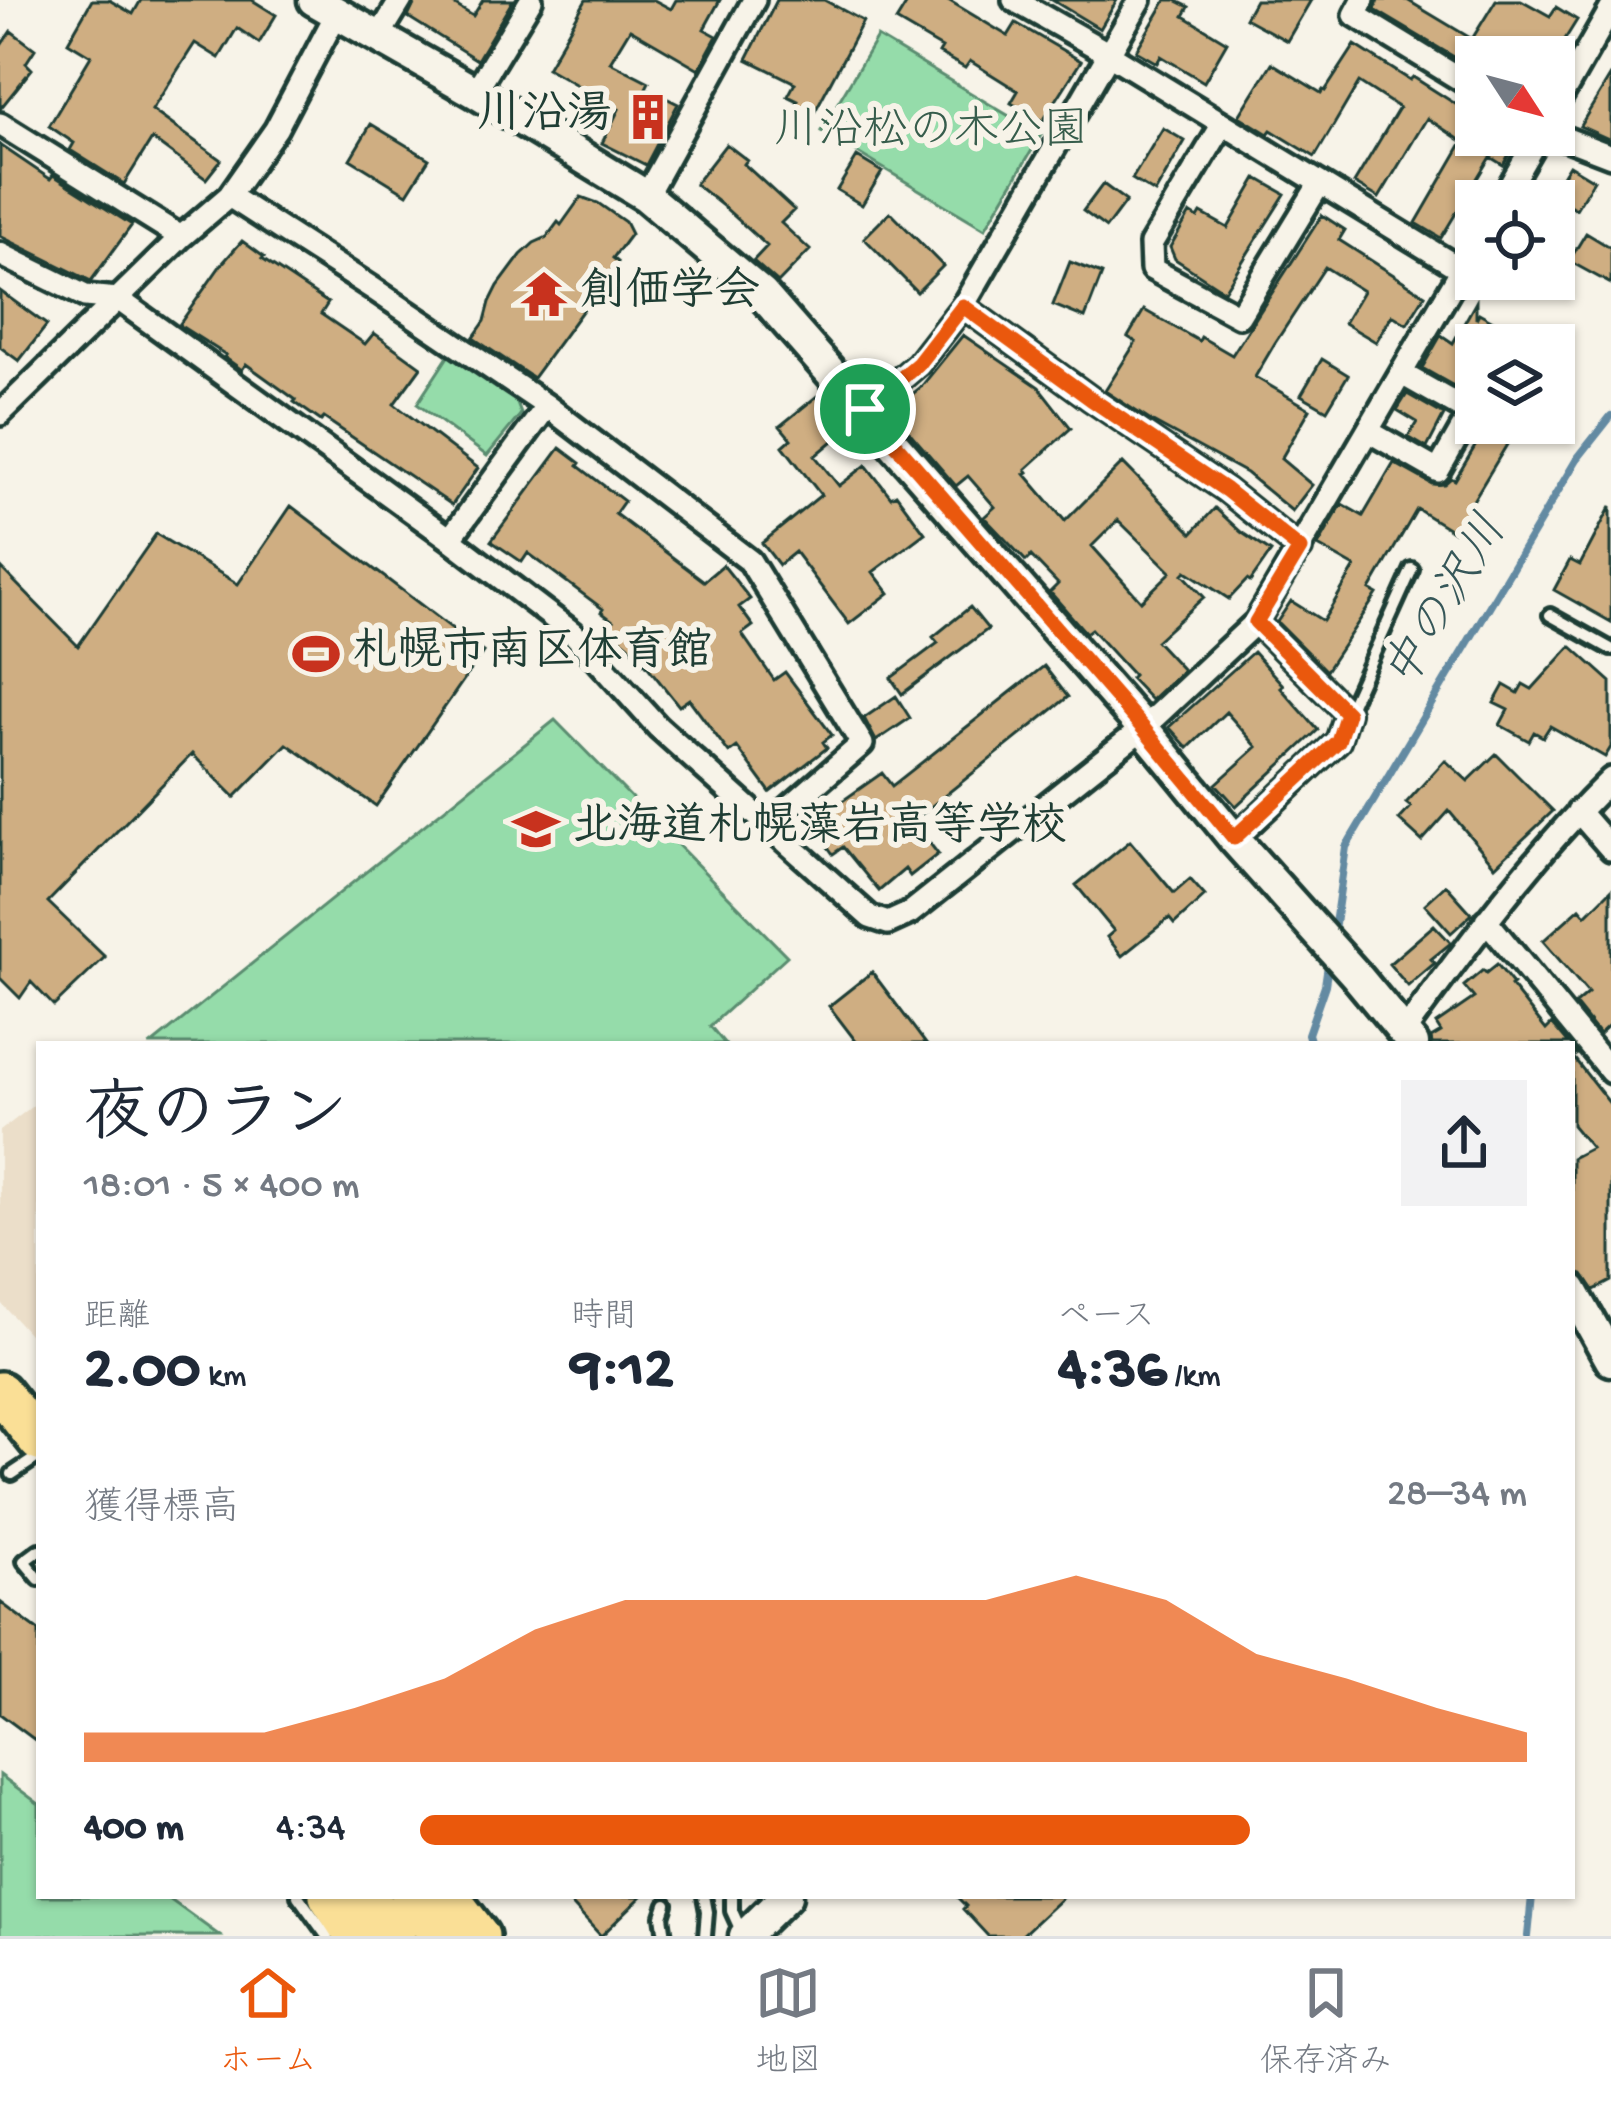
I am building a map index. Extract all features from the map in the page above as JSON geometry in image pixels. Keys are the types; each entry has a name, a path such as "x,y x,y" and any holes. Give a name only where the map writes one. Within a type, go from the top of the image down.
{"highway":[{"path":"3,1403 36,1438"},
{"path":"331,1899 355,1936"},
{"path":"367,1899 395,1936"},
{"path":"412,1899 440,1936"},
{"path":"450,1899 479,1936"}],"street":[{"path":"379,36 401,0"},
{"path":"475,92 531,0"},
{"path":"646,196 754,0"},
{"path":"1013,0 1455,266"},
{"path":"865,409 918,364 963,306 1140,0"},
{"path":"1364,0 1355,15 1455,76"},
{"path":"1575,72 1611,8 1600,0"},
{"path":"0,414 229,196 276,129 326,6 646,196 762,295 1408,1038 1486,920 1611,779"},
{"path":"0,124 181,238"},
{"path":"1223,124 1151,244 1152,269 1239,316 1320,183"},
{"path":"1575,142 1611,157"},
{"path":"229,196 547,406 750,562 862,744 769,825"},
{"path":"0,254 85,296 118,299 450,538 573,632 658,728 870,917 888,923 910,913 1143,728 1256,622 1455,282"},
{"path":"963,306 1226,490 1300,549"},
{"path":"1368,431 1438,471 1471,413 1402,374"},
{"path":"450,538 547,406"},
{"path":"1234,838 1338,741 1347,713 1256,622"},
{"path":"1578,811 1611,849"},
{"path":"1486,920 1611,1072"},
{"path":"1575,1295 1607,1344"},
{"path":"744,1936 783,1899"}],"lane":[{"path":"1347,713 1412,569"},
{"path":"1550,615 1611,649"},
{"path":"12,1474 36,1458"},
{"path":"36,1552 24,1561 36,1575"},
{"path":"300,1899 327,1936"},
{"path":"705,1899 705,1936"},
{"path":"732,1899 731,1910 744,1936"},
{"path":"664,1936 666,1904"}],"shaded area":[{"path":"36,1103 36,1342 0,1302 0,1131"}],"green space":[{"name":"川沿松の木公園","path":"877,37 1041,135 985,229 821,131"},
{"path":"449,355 515,398 521,414 487,456 417,404"},
{"name":"北海道札幌藻岩高等学校","path":"555,720 787,956 710,1026 722,1041 156,1041"},
{"path":"0,1775 36,1802 36,1899 169,1899 220,1936 0,1936"}],"building":[{"path":"92,0 109,0 133,14 141,0 252,0 276,15 259,43 237,28 219,58 195,43 152,110 221,160 206,179 152,139 124,184 70,150 74,143 49,126 91,56 68,42"},
{"path":"416,0 447,0 473,16 483,0 513,0 477,60 408,17"},
{"path":"586,0 654,0 671,9 676,0 720,0 704,29 717,36 699,69 630,29 610,62 678,104 646,165 602,143 619,109 547,68"},
{"path":"777,0 824,0 863,21 813,115 788,96 795,83 747,59"},
{"path":"909,0 948,0 1008,36 1016,23 1081,61 1043,121 1011,103 1018,91 970,61 965,68 896,21"},
{"path":"1052,0 1117,0 1100,29"},
{"path":"1166,0 1189,7 1184,16 1227,42 1204,82 1161,56 1157,63 1136,51"},
{"path":"1255,0 1311,0 1287,41 1245,18"},
{"path":"1378,0 1407,0 1467,36 1455,36 1455,58 1375,10"},
{"path":"1496,0 1521,0 1550,16 1556,7 1577,20 1567,36 1474,36"},
{"path":"11,31 35,49 26,63 32,69 0,109 0,47"},
{"path":"1355,45 1455,104 1455,137 1427,118 1379,198 1354,183 1399,108 1359,82 1315,157 1239,116 1272,63 1321,93"},
{"path":"1611,75 1611,140 1580,126"},
{"path":"371,124 429,159 407,194 350,159"},
{"path":"1163,128 1185,141 1155,193 1132,179"},
{"path":"726,144 794,210 781,223 810,250 778,283 753,261 767,246 695,184"},
{"path":"0,145 132,225 91,281 0,236"},
{"path":"1455,156 1508,156 1503,165 1490,157 1476,180 1455,180 1455,215 1441,238 1416,223"},
{"path":"857,157 882,172 862,205 837,190"},
{"path":"1569,165 1594,180 1576,209 1575,180 1560,180"},
{"path":"1257,178 1285,194 1224,291 1175,259 1170,247 1190,213 1198,218 1201,213 1228,228"},
{"path":"1103,184 1126,201 1106,228 1083,211"},
{"name":"創価学会","path":"581,197 625,222 631,234 613,258 618,262 533,378 473,338 498,286 521,255 547,237 558,222 561,225"},
{"path":"890,212 943,266 917,292 864,238"},
{"path":"1322,215 1345,230 1339,240 1425,295 1407,324 1392,315 1376,342 1344,323 1363,291 1325,267 1275,343 1255,377 1310,409 1281,459 1312,485 1292,511 1246,473 1105,391 1136,342 1128,337 1144,310 1232,355"},
{"path":"1586,233 1611,248 1611,284 1575,264 1575,251"},
{"path":"242,241 328,303 321,314 365,344 374,333 421,367 394,404 478,468 452,505 324,418 321,421 246,364 242,370 179,325"},
{"path":"1070,262 1102,274 1085,318 1053,305"},
{"path":"0,291 47,325 19,361 0,347"},
{"path":"1476,302 1476,319 1479,313 1498,324 1464,324"},
{"path":"963,335 1039,387 1071,428 1025,474 1065,521 1123,463 1192,533 1215,508 1271,552 1250,582 1229,599 1186,571 1183,574 1204,597 1156,641 1183,670 1151,700 1091,629 1086,633 1050,592 1058,584 1031,556 1026,561 984,517 995,507 968,476 956,486 898,419 893,410 921,387","holes":["1118,520 1171,572 1141,601 1092,546"]},
{"path":"1441,335 1453,343 1455,339 1455,387 1422,368"},
{"path":"1322,359 1348,375 1327,410 1301,395"},
{"path":"1407,394 1444,415 1427,448 1408,437 1417,422 1397,410"},
{"path":"817,396 845,431 815,456 839,486 866,465 891,497 896,494 925,533 873,572 889,593 849,624 795,552 779,565 762,543 821,495 783,446 791,439 780,426"},
{"path":"1476,444 1507,444 1454,532 1417,509 1370,590 1377,594 1326,671 1277,622 1291,601 1323,621 1355,567 1318,546 1342,504 1363,516 1394,463 1432,484 1455,480"},
{"path":"560,448 624,501 615,514 704,581 723,565 750,599 739,607 753,626 742,634 774,680 785,672 832,735 823,742 827,748 770,792 737,747 729,753 689,699 679,706 629,645 607,628 613,621 603,609 528,553 522,562 491,541"},
{"path":"291,506 483,652 376,806 287,744 235,797 192,754 48,902 105,957 54,1006 31,982 20,998 0,978 0,567 78,646 156,534 238,584"},
{"path":"1611,506 1611,622 1554,590 1570,560 1580,565"},
{"path":"970,607 988,629 902,694 891,678 938,643 933,637"},
{"path":"1571,646 1611,682 1611,747 1605,757 1550,726 1543,737 1534,732 1529,741 1500,725 1508,710 1494,703 1504,685 1518,693 1523,684 1532,689"},
{"path":"1253,652 1318,730 1236,806 1216,784 1257,747 1226,712 1188,748 1169,727"},
{"path":"1044,666 1068,697 913,821 938,854 910,876 905,869 879,891 843,847 833,854 811,823 882,773 892,786"},
{"path":"896,696 910,718 876,741 864,718"},
{"path":"1496,754 1553,811 1495,866 1449,811 1422,841 1399,820 1411,807 1406,803 1445,760 1468,781"},
{"path":"1130,841 1174,893 1190,879 1205,896 1174,924 1169,918 1122,956 1107,937 1114,931 1076,885"},
{"path":"1446,885 1472,914 1451,933 1425,904"},
{"path":"1611,890 1611,1023 1599,1034 1575,1004 1588,993 1543,941 1580,908 1586,915"},
{"path":"1434,925 1451,943 1408,986 1389,964"},
{"path":"1497,964 1546,1030 1552,1024 1566,1041 1432,1041 1441,1032 1436,1024 1474,998 1464,986 1483,970 1486,973"},
{"path":"872,972 924,1041 856,1041 829,1006"},
{"path":"1575,1060 1611,1105 1611,1281 1594,1290 1583,1274 1575,1272 1575,1156 1591,1148 1575,1129"},
{"path":"0,1602 36,1629 36,1741 0,1714"},
{"path":"567,1899 639,1899 601,1936"},
{"path":"959,1899 1061,1899 1021,1936 988,1936 963,1909 966,1906"}],"waterway":[{"name":"中の沢川","path":"1333,938 1346,847 1577,459 1611,416"},
{"name":"中の沢川","path":"1310,1041 1308,1034 1329,958"},
{"name":"中の沢川","path":"1528,1936 1532,1899"}],"place":[{"name":"川沿湯","path":"648,117"},
{"name":"創価学会","path":"544,294"},
{"name":"札幌市南区体育館","path":"316,654"},
{"name":"北海道札幌藻岩高等学校","path":"536,829"}],"route":[{"path":"963,306 1226,490 1300,549 1256,622 1347,713 1338,741 1234,838 865,409 918,364 963,306"}]}
